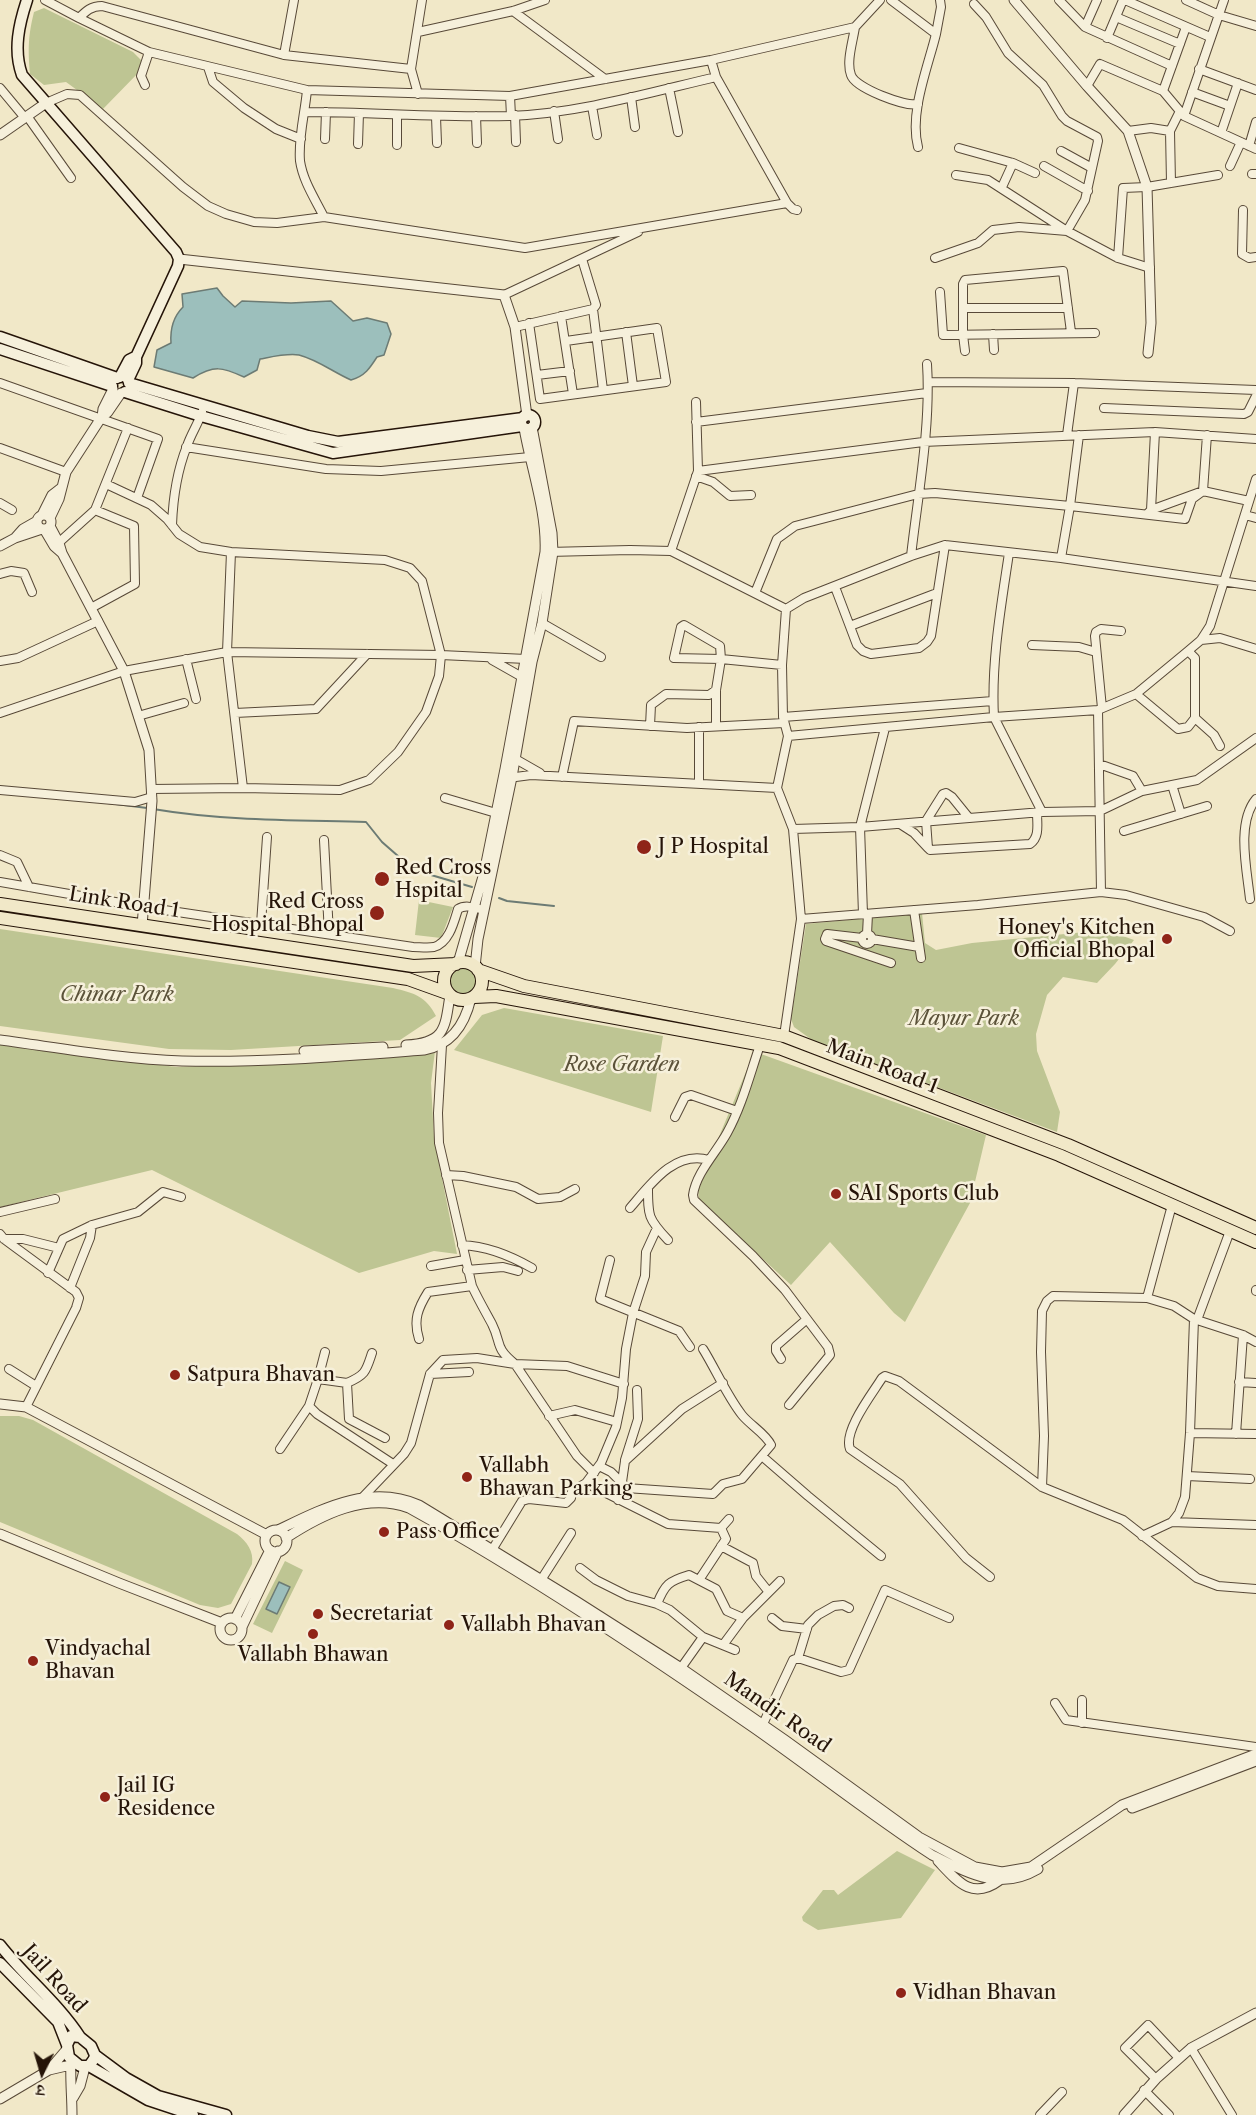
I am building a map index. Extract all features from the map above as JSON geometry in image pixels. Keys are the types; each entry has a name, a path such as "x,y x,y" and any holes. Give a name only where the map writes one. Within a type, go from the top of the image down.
{"main road":[{"path":"27,0 21,18 17,45 17,59 22,75 176,252 179,259 178,266 136,357 136,363 121,385"},
{"path":"0,337 76,369 201,416 333,453 525,423"},
{"path":"0,349 76,369"},
{"path":"121,385 205,405 308,436 338,442 525,423"},
{"name":"Link Road 1","path":"0,904 413,966 466,962 477,969"},
{"name":"Link Road 1","path":"0,918 408,979 460,1000 473,998"},
{"path":"449,994 444,978 446,971 457,963"},
{"path":"473,998 482,986 477,969"},
{"name":"Main Road 1","path":"477,969 524,986 784,1035 1092,1155 1256,1228"},
{"name":"Main Road 1","path":"473,998 496,996 779,1048 1083,1165 1256,1242"},
{"path":"1083,1165 1092,1155"},
{"name":"Jail Road","path":"0,1945 14,1963 69,2019 80,2037 91,2046 95,2055 126,2078 158,2096 226,2115"},
{"name":"Jail Road","path":"0,1963 58,2022 67,2047 78,2064"},
{"path":"67,2047 71,2036 80,2037"},
{"path":"78,2064 95,2055"},
{"path":"78,2064 148,2100 193,2115"}],"street":[{"path":"45,0 149,52 307,90 510,96 711,60 855,27 880,0"},
{"path":"284,55 294,0"},
{"path":"418,94 411,69 422,0"},
{"path":"418,32 513,11 545,0"},
{"path":"891,0 936,34"},
{"path":"918,147 915,129 918,104 936,34 941,7 940,0"},
{"path":"1014,0 1128,131 1147,187 1151,323 1148,353"},
{"path":"1085,27 1097,0"},
{"path":"1107,38 1124,0 1210,37"},
{"path":"1186,0 1219,15 1256,26"},
{"path":"1171,183 1170,131 1192,92 1224,0"},
{"path":"1062,2 1085,27 1172,66"},
{"path":"974,4 986,17 1008,53 1043,85 1062,116 1097,137 1088,191 1081,209 1067,231"},
{"path":"78,18 88,10 102,6 284,55 411,69"},
{"path":"513,11 605,79"},
{"path":"1116,16 1180,44"},
{"path":"855,27 850,66 853,79 876,93 909,105 918,104"},
{"path":"1163,91 1186,27"},
{"path":"145,85 141,76 149,52"},
{"path":"711,60 716,77 787,203 797,210"},
{"path":"1087,86 1100,64 1163,91 1181,114 1252,148 1256,122"},
{"path":"208,67 213,82 244,108 276,129 301,139"},
{"path":"1199,69 1256,90"},
{"path":"305,112 436,117 513,116 592,106 716,77"},
{"path":"1221,133 1238,83"},
{"path":"0,88 26,117 71,178"},
{"path":"669,88 678,132"},
{"path":"307,90 300,160 306,180 324,217"},
{"path":"1192,92 1230,106"},
{"path":"0,135 46,103 67,94 80,95 183,187 217,211 254,222 266,223 324,217 525,248 787,203"},
{"path":"510,96 516,142"},
{"path":"631,97 635,127"},
{"path":"592,106 597,135"},
{"path":"554,111 558,139"},
{"path":"325,139 326,112"},
{"path":"358,144 359,113"},
{"path":"397,115 397,145"},
{"path":"477,116 477,144"},
{"path":"436,117 437,142"},
{"path":"1128,131 1151,128 1170,131"},
{"path":"1230,166 1240,142"},
{"path":"959,148 1013,163 1035,173"},
{"path":"1061,151 1092,168"},
{"path":"1002,187 1013,163"},
{"path":"1044,166 1088,191"},
{"path":"956,175 988,180 1067,231 1118,258 1150,268"},
{"path":"1118,258 1122,190 1125,187 1147,187 1218,176"},
{"path":"1243,210 1242,254 1249,258 1256,258"},
{"path":"935,258 978,243 993,230 1019,227 1067,231"},
{"path":"179,259 504,295 647,228"},
{"path":"582,259 596,305 593,309 603,390"},
{"path":"965,351 963,335 963,284 965,280 1061,270 1064,273 1071,332"},
{"path":"940,292 943,335 1095,333"},
{"path":"457,963 480,909 542,623 549,552 530,457 515,327 504,295"},
{"path":"963,308 1068,308"},
{"path":"515,327 593,309"},
{"path":"561,316 573,394"},
{"path":"529,323 540,399 666,382 657,328 566,341"},
{"path":"626,332 633,386"},
{"path":"993,334 994,350"},
{"path":"911,556 924,442 927,364"},
{"path":"537,375 570,371"},
{"path":"928,382 1256,390"},
{"path":"0,383 158,439 137,498"},
{"path":"1067,435 1074,384"},
{"path":"121,385 108,412 66,472 61,488 52,495 44,523 124,671 149,750 152,796 142,926"},
{"path":"696,422 927,393"},
{"path":"1104,408 1244,414 1248,412 1256,396"},
{"path":"671,551 697,474 696,402"},
{"path":"172,525 173,501 186,447 205,405"},
{"path":"512,757 522,677 552,533 525,423"},
{"path":"56,544 95,510 128,428"},
{"path":"697,474 924,442 1155,432 1256,439"},
{"path":"1149,512 1155,432"},
{"path":"1061,558 1078,435"},
{"path":"755,593 777,538 795,526 918,494 935,493 1149,512 1185,519 1192,499 1203,491 1207,435"},
{"path":"186,447 326,469 381,471 530,457"},
{"path":"0,448 66,472"},
{"path":"697,474 713,482 730,496 751,495"},
{"path":"788,736 1100,709 1136,694 1201,640 1210,626 1256,479"},
{"path":"0,790 135,802 152,796 243,788 340,790 369,780 398,752 426,712 439,676 441,655 422,581 410,568 385,560 231,552 200,547 179,534 151,505 106,484"},
{"path":"1149,512 1203,491 1249,501"},
{"path":"0,503 12,510"},
{"path":"91,608 135,584 134,526 95,510"},
{"path":"1245,515 1256,518"},
{"path":"0,546 44,523"},
{"path":"835,587 857,645 863,651 871,654 919,648 931,636 945,545"},
{"path":"786,609 804,598 945,545 1061,558 1256,586"},
{"path":"549,552 671,551 786,609"},
{"path":"231,552 227,652 243,788"},
{"path":"899,824 914,833 933,851 1030,844 1035,841 1040,812 994,717 998,628 1009,553"},
{"path":"0,574 24,573 32,592"},
{"path":"850,626 937,593"},
{"path":"784,1035 801,918 793,829 777,788 788,736 784,720 782,664 786,609"},
{"path":"0,661 18,658 98,621"},
{"path":"542,623 601,657"},
{"path":"716,726 716,690 721,659 720,646 684,625 681,627 674,658 721,659 782,664"},
{"path":"1210,626 1220,638"},
{"path":"1101,892 1100,709 1096,632 1101,629 1121,631"},
{"path":"1201,640 1220,638 1256,650"},
{"path":"1032,645 1079,647 1096,652"},
{"path":"1136,694 1178,729 1188,728 1195,718 1195,658 1188,651"},
{"path":"0,713 124,671 227,652 441,655 526,660"},
{"path":"235,713 316,709 367,654"},
{"path":"186,659 196,699"},
{"path":"491,659 522,677"},
{"path":"650,726 651,705 666,694 709,694 715,693 716,690"},
{"path":"562,777 574,721 699,727 993,701"},
{"path":"138,716 184,704"},
{"path":"1195,718 1214,735 1221,746"},
{"path":"699,727 699,783"},
{"path":"866,955 860,827 885,728"},
{"path":"793,829 860,827 1040,812 1100,811 1142,791 1197,780 1256,738"},
{"path":"512,757 547,776"},
{"path":"1099,764 1133,776 1142,791"},
{"path":"508,778 526,775 777,788"},
{"path":"477,969 480,909 496,813 508,778"},
{"path":"1172,785 1181,814"},
{"path":"928,848 926,821 943,794 946,793 952,797 969,818"},
{"path":"445,798 496,813"},
{"path":"1250,899 1244,832 1247,816 1256,799"},
{"path":"1124,831 1207,806"},
{"path":"261,924 267,837"},
{"path":"324,840 329,934"},
{"path":"0,855 17,862 29,887"},
{"path":"0,882 144,907 413,947 434,947 446,938 459,909 468,906 480,909"},
{"path":"801,918 1101,892 1126,895 1204,917 1230,931"},
{"path":"914,910 921,958"},
{"path":"891,963 825,939 826,934 919,947"},
{"path":"0,1033 172,1056 414,1045 432,1041 442,1032 446,1021 449,994"},
{"path":"0,1040 144,1059 183,1061 404,1052 433,1049 442,1045 456,1033 466,1019 473,998"},
{"path":"442,1045 438,1113 440,1143 472,1286 493,1326 502,1353 516,1364 577,1456 596,1469 611,1472 624,1485 713,1494 723,1484 742,1479 771,1444 740,1414 703,1349"},
{"path":"760,1045 727,1133 693,1191 694,1200 753,1256 807,1318 828,1347 830,1355 789,1405"},
{"path":"675,1118 685,1097 691,1095 737,1111"},
{"path":"630,1208 660,1174 674,1164 699,1158 709,1161"},
{"path":"446,1175 463,1176 516,1187 540,1200 560,1197 575,1189"},
{"path":"648,1188 648,1215 668,1240"},
{"path":"48,1273 63,1239 92,1225 138,1212 163,1192 181,1197"},
{"path":"0,1212 55,1199"},
{"path":"1147,1298 1172,1205"},
{"path":"69,1288 90,1238 92,1225"},
{"path":"492,1550 522,1501 529,1499 566,1503 571,1498 572,1491 586,1484 596,1469 617,1422 633,1313 645,1276 646,1252 657,1228"},
{"path":"1172,1522 1179,1513 1185,1497 1196,1319 1230,1231"},
{"path":"2,1237 23,1239 58,1248"},
{"path":"2,1237 76,1292 79,1304 26,1407"},
{"path":"462,1245 477,1246 504,1254 532,1268"},
{"path":"431,1266 465,1260"},
{"path":"610,1260 600,1299 679,1331 690,1347"},
{"path":"467,1270 503,1267 518,1271"},
{"path":"419,1339 416,1316 428,1292 472,1286"},
{"path":"1042,1487 1044,1436 1042,1311 1044,1305 1053,1296 1147,1298 1174,1306 1196,1319 1243,1335 1256,1342"},
{"path":"781,1359 776,1346 807,1318"},
{"path":"1236,1434 1243,1335"},
{"path":"280,1449 309,1406 325,1352"},
{"path":"318,1379 347,1383 361,1377 372,1353"},
{"path":"362,1498 404,1454 411,1443 429,1374 443,1360 477,1358 516,1364 567,1366 624,1384"},
{"path":"9,1369 36,1386"},
{"path":"429,1374 469,1372"},
{"path":"990,1576 966,1558 900,1484 850,1449 848,1438 882,1378 890,1376 899,1381 1042,1487 1123,1520 1197,1578 1208,1584 1256,1589"},
{"path":"1239,1382 1256,1383"},
{"path":"347,1383 349,1419 384,1438"},
{"path":"625,1461 682,1409 723,1383"},
{"path":"618,1500 624,1485 625,1461 638,1419 638,1390"},
{"path":"0,1404 26,1407 267,1535"},
{"path":"309,1406 317,1414 393,1464"},
{"path":"549,1416 575,1410 617,1422"},
{"path":"1190,1433 1256,1434"},
{"path":"763,1456 881,1556"},
{"path":"1187,1476 1250,1479"},
{"path":"586,1484 668,1524 721,1528 727,1536 699,1580"},
{"name":"Mandir Road","path":"278,1530 324,1508 362,1498 383,1496 413,1502 541,1580 756,1729 932,1855 979,1876 1000,1881"},
{"name":"Mandir Road","path":"286,1538 335,1512 371,1503 403,1506 681,1668 763,1724 919,1837 975,1867 1002,1872 1031,1867 1122,1805 1256,1754"},
{"path":"721,1528 729,1519"},
{"path":"1142,1536 1172,1522 1256,1525"},
{"path":"235,1619 274,1550 285,1547 286,1538 278,1530 267,1535 265,1543 274,1550"},
{"path":"541,1580 571,1533"},
{"path":"0,1534 222,1623"},
{"path":"722,1546 753,1563 756,1576 768,1591"},
{"path":"222,1623 222,1634 231,1640 240,1636 274,1550"},
{"path":"580,1568 596,1580 628,1596 670,1610 703,1637 735,1650"},
{"path":"657,1604 662,1590 671,1581 689,1575 716,1589 728,1611 743,1618"},
{"path":"723,1645 743,1618 780,1581"},
{"path":"763,1724 793,1660 798,1658 842,1672 849,1670 885,1590 949,1618"},
{"path":"798,1658 808,1625 815,1618 834,1606 843,1605 849,1608"},
{"path":"772,1618 782,1626 807,1629"},
{"path":"222,1623 228,1619 235,1619 242,1627"},
{"path":"681,1668 703,1637"},
{"path":"1082,1700 1082,1723"},
{"path":"1055,1703 1066,1720 1256,1747"},
{"path":"932,1855 966,1886 985,1889 1000,1881 1031,1873 1057,1858 1091,1831 1126,1810 1256,1761"},
{"path":"1124,2115 1144,2090 1191,2048 1256,2013"},
{"path":"1156,2079 1125,2048 1148,2025 1179,2058"},
{"path":"49,2070 67,2047"},
{"path":"1191,2048 1232,2115"},
{"path":"0,2099 49,2070 78,2064"},
{"path":"73,2098 80,2086 78,2064"},
{"path":"72,2115 73,2098 70,2085 78,2064"},
{"path":"1144,2090 1169,2115"},
{"path":"1040,2115 1062,2092"}],"green space":[{"path":"44,8 133,52 142,61 141,70 103,109 66,82 44,85 30,74 29,43 32,21 34,12"},
{"path":"419,900 453,907 441,938 415,935"},
{"name":"Mayur Park","path":"922,913 925,943 936,950 972,943 1106,930 1134,940 1097,983 1063,977 1047,995 1036,1034 1037,1051 1060,1112 1057,1132 812,1040 794,1027 791,1019 806,924"},
{"name":"Chinar Park","path":"0,929 393,988 419,996 436,1016 400,1040 231,1050 169,1049 0,1026"},
{"path":"463,967 473,971 477,981 473,991 463,995 453,991 449,981 453,971"},
{"name":"Rose Garden","path":"504,1008 663,1036 651,1112 454,1050 482,1015"},
{"path":"0,1044 176,1067 343,1060 435,1051 431,1083 434,1138 457,1254 434,1251 359,1273 152,1170 0,1207"},
{"name":"SAI Sports Club","path":"761,1054 986,1135 970,1203 905,1322 894,1313 830,1242 791,1285 699,1200 698,1187 753,1055"},
{"path":"0,1416 19,1416 33,1420 237,1534 249,1547 252,1564 231,1604 218,1608 200,1605 0,1522"},
{"path":"285,1561 303,1570 272,1633 253,1624"},
{"path":"897,1851 935,1870 901,1918 818,1930 803,1921 802,1917 823,1890 834,1890 838,1895"}],"water":[{"path":"217,288 235,307 242,301 291,303 331,301 353,321 367,318 387,323 391,334 384,355 377,357 364,374 351,380 299,355 279,355 260,359 257,370 244,377 224,369 213,369 193,378 154,367 157,350 171,343 173,324 183,307 182,294"},
{"path":"279,1582 290,1587 277,1614 266,1609"}],"waterway":[{"path":"108,803 147,808"},
{"path":"153,809 233,818 366,822 382,842 414,870 472,887"},
{"path":"499,898 507,901 554,906"}],"place":[{"name":"J P Hospital","path":"644,847"},
{"name":"Red Cross Hspital","path":"382,879"},
{"name":"Red Cross Hospital Bhopal","path":"377,913"},
{"name":"Honey's Kitchen Official Bhopal","path":"1167,939"},
{"name":"SAI Sports Club","path":"836,1194"},
{"name":"Satpura Bhavan","path":"175,1375"},
{"name":"Vallabh Bhawan Parking","path":"467,1477"},
{"name":"Pass Office","path":"384,1532"},
{"name":"Secretariat","path":"318,1614"},
{"name":"Vallabh Bhavan","path":"449,1625"},
{"name":"Vallabh Bhawan","path":"313,1634"},
{"name":"Vindyachal Bhavan","path":"33,1661"},
{"name":"Jail IG Residence","path":"105,1797"},
{"name":"Vidhan Bhavan","path":"901,1993"}]}
